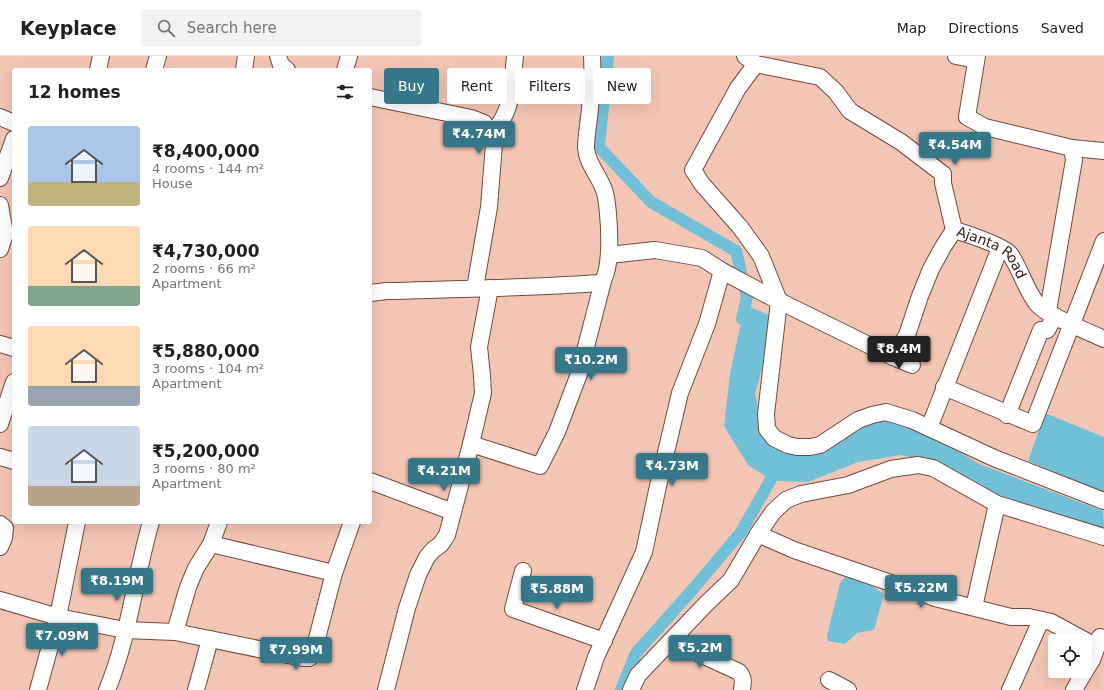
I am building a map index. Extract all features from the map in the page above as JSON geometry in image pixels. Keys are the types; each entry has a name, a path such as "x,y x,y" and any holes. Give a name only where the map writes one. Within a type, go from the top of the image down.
{"street":[{"path":"98,68 101,56"},
{"path":"244,68 246,56"},
{"path":"278,56 281,65 285,68"},
{"path":"346,68 349,56"},
{"path":"491,134 503,118 509,101 515,56"},
{"path":"471,444 540,466 557,432 579,374 607,270 609,255 608,210 606,194 603,185 590,162 586,148 592,82 592,56"},
{"path":"956,56 976,58 967,117 984,127 1072,148 1104,151"},
{"path":"750,60 738,88 693,170 702,184 740,227 760,256 774,299 766,414 766,428 774,438 788,445 797,447 820,445 858,420 886,412 912,420 994,458 1104,501"},
{"name":"Ajanta Road","path":"750,60 820,77 836,92 850,112 901,142 943,174 943,183 954,230 980,238 1009,252 1022,278 1039,306 1104,339"},
{"path":"372,97 471,118 484,123 491,134 494,144 482,288 479,347 483,393 447,535 441,544 427,557 418,575 407,608 386,690"},
{"path":"0,117 12,122"},
{"path":"0,178 12,145"},
{"path":"1007,414 1041,330 1047,330 1051,313 1074,160 1072,148"},
{"path":"0,205 5,234 0,250"},
{"path":"893,357 906,335 931,269 942,247 954,230"},
{"path":"944,387 1033,424 1104,241"},
{"path":"929,428 1000,248"},
{"path":"609,255 655,250 702,258 774,299 912,365"},
{"path":"585,690 596,657 644,552 680,393 728,274"},
{"path":"372,293 600,283 603,281"},
{"path":"0,344 12,347"},
{"path":"0,424 12,388"},
{"path":"0,457 12,460"},
{"path":"630,690 638,675 706,604 732,580 758,534 773,512 786,500 800,494 848,484 891,469 918,464 933,468 998,504 1104,537"},
{"path":"372,481 453,512"},
{"path":"974,607 998,504"},
{"path":"0,524 5,528 4,538 0,547"},
{"path":"38,690 58,617 77,524"},
{"path":"107,690 119,654 150,524"},
{"path":"175,632 188,587 196,568 210,544 218,524"},
{"path":"0,600 58,617 125,630 175,632 307,659 312,656 314,650 334,573 351,524"},
{"path":"758,534 794,550 850,568 927,596 1011,617 1030,617 1051,622 1101,638 1092,657"},
{"path":"210,544 334,573"},
{"path":"523,572 513,609 604,641"},
{"path":"1010,690 1041,620"},
{"path":"196,690 210,639"},
{"path":"672,641 739,672 744,680 742,690"},
{"path":"1074,690 1081,678"},
{"path":"829,680 848,690"}],"water":[{"path":"745,305 776,318 755,394 766,443 806,455 888,415 940,440 979,464 1103,511 1104,527 1097,532 977,489 944,465 901,455 858,462 808,482 773,481 748,465 724,426 730,374"},
{"path":"1045,413 1104,437 1104,493 1028,461"},
{"path":"850,571 884,594 874,630 857,633 845,644 828,641 827,635 840,583"}],"waterway":[{"path":"608,56 599,147 651,202 736,251 747,297 742,319"},
{"path":"621,690 636,653 694,588 741,532 779,465"}]}
